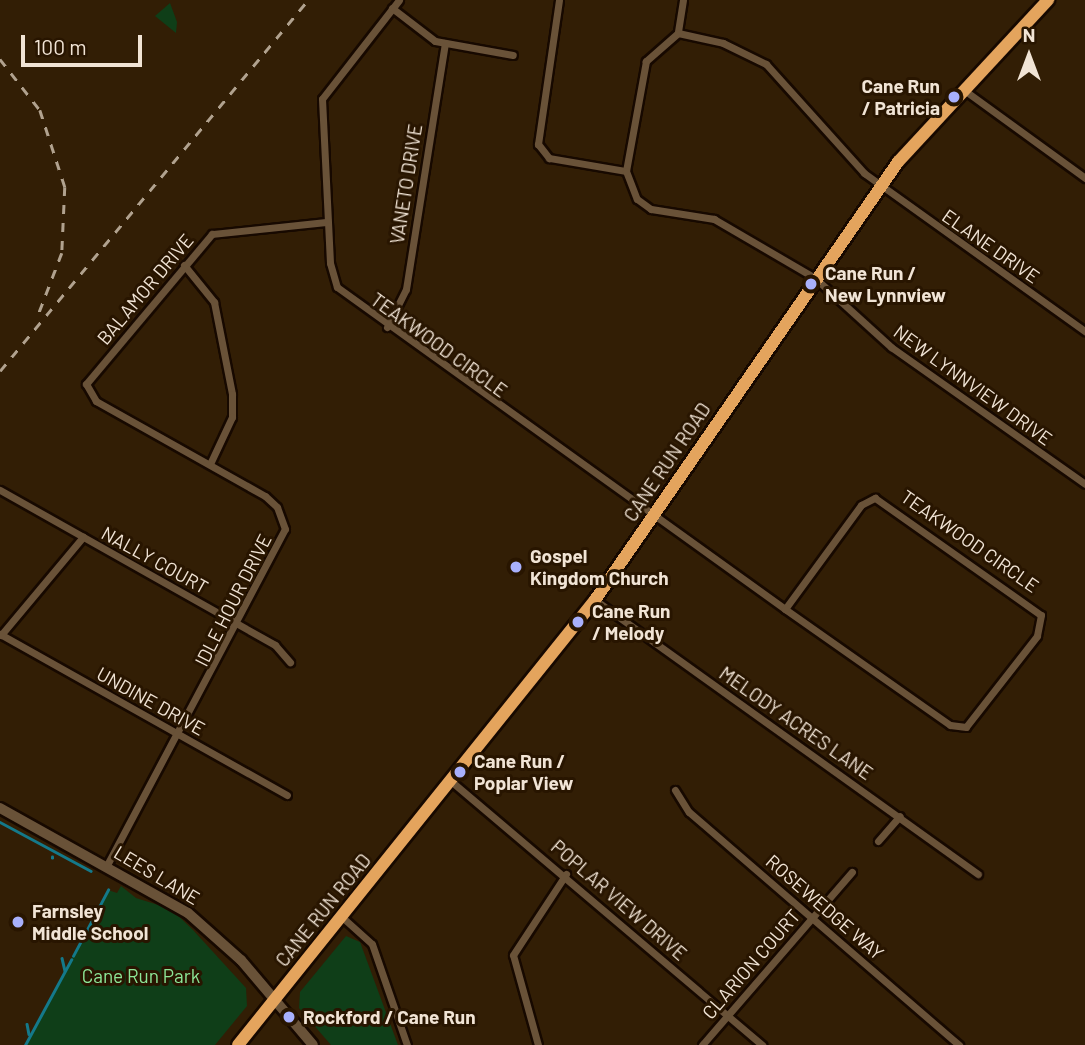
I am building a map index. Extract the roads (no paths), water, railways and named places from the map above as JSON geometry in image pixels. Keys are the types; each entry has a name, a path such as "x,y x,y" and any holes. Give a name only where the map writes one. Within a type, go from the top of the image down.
{"highway":[{"name":"CANE RUN ROAD","path":"237,1045 452,782 595,600 880,186 961,89 1048,0"}],"street":[{"name":"TEAKWOOD CIRCLE","path":"398,0 321,99 327,222 337,288 387,327 653,516 785,609 961,728 977,719 1042,626 1033,605 875,498 861,505 785,609"},
{"path":"559,0 538,145 549,158 626,171 646,61 678,33 683,0"},
{"path":"392,8 444,43 513,55"},
{"name":"ELANE DRIVE","path":"678,33 723,43 766,64 807,103 840,152 880,186 1085,331"},
{"name":"VANETO DRIVE","path":"387,327 406,289 444,43"},
{"path":"961,89 1085,178"},
{"name":"NEW LYNNVIEW DRIVE","path":"626,171 644,205 714,219 816,278 891,348 1085,484"},
{"name":"BALAMOR DRIVE","path":"87,390 89,379 184,265 221,230 327,222"},
{"path":"184,265 214,302 232,394 229,427 209,464"},
{"name":"IDLE HOUR DRIVE","path":"87,390 265,496 284,523 281,546 107,864"},
{"name":"NALLY COURT","path":"0,490 239,624 290,662"},
{"path":"1,634 83,537"},
{"name":"MELODY ACRES LANE","path":"595,600 978,874"},
{"name":"UNDINE DRIVE","path":"1,634 287,795"},
{"name":"POPLAR VIEW DRIVE","path":"452,782 565,874 762,1045"},
{"name":"ROSEWEDGE WAY","path":"675,790 690,812 959,1045"},
{"name":"LEES LANE","path":"0,808 107,864 218,936 313,1045"},
{"path":"878,841 900,816"},
{"name":"CLARION COURT","path":"702,1045 852,872"},
{"path":"538,1045 513,955 565,874"},
{"path":"342,917 372,944 407,1045"}],"waterway":[{"path":"0,822 91,871"},
{"path":"73,956 108,890"},
{"path":"62,958 65,971"},
{"path":"25,1045 71,960"},
{"path":"27,1024 29,1034"}],"railway":[{"path":"0,371 308,0"},
{"path":"0,59 40,110 65,187 62,253 38,316"}],"place":[{"name":"Cane Run / Patricia","path":"954,97"},
{"name":"Cane Run / New Lynnview","path":"811,284"},
{"name":"Gospel Kingdom Church","path":"516,567"},
{"name":"Cane Run / Melody","path":"578,622"},
{"name":"Cane Run / Poplar View","path":"460,772"},
{"name":"Farnsley Middle School","path":"18,922"},
{"name":"Rockford / Cane Run","path":"289,1017"}],"park label":[{"name":"Cane Run Park","path":"141,976"}]}
